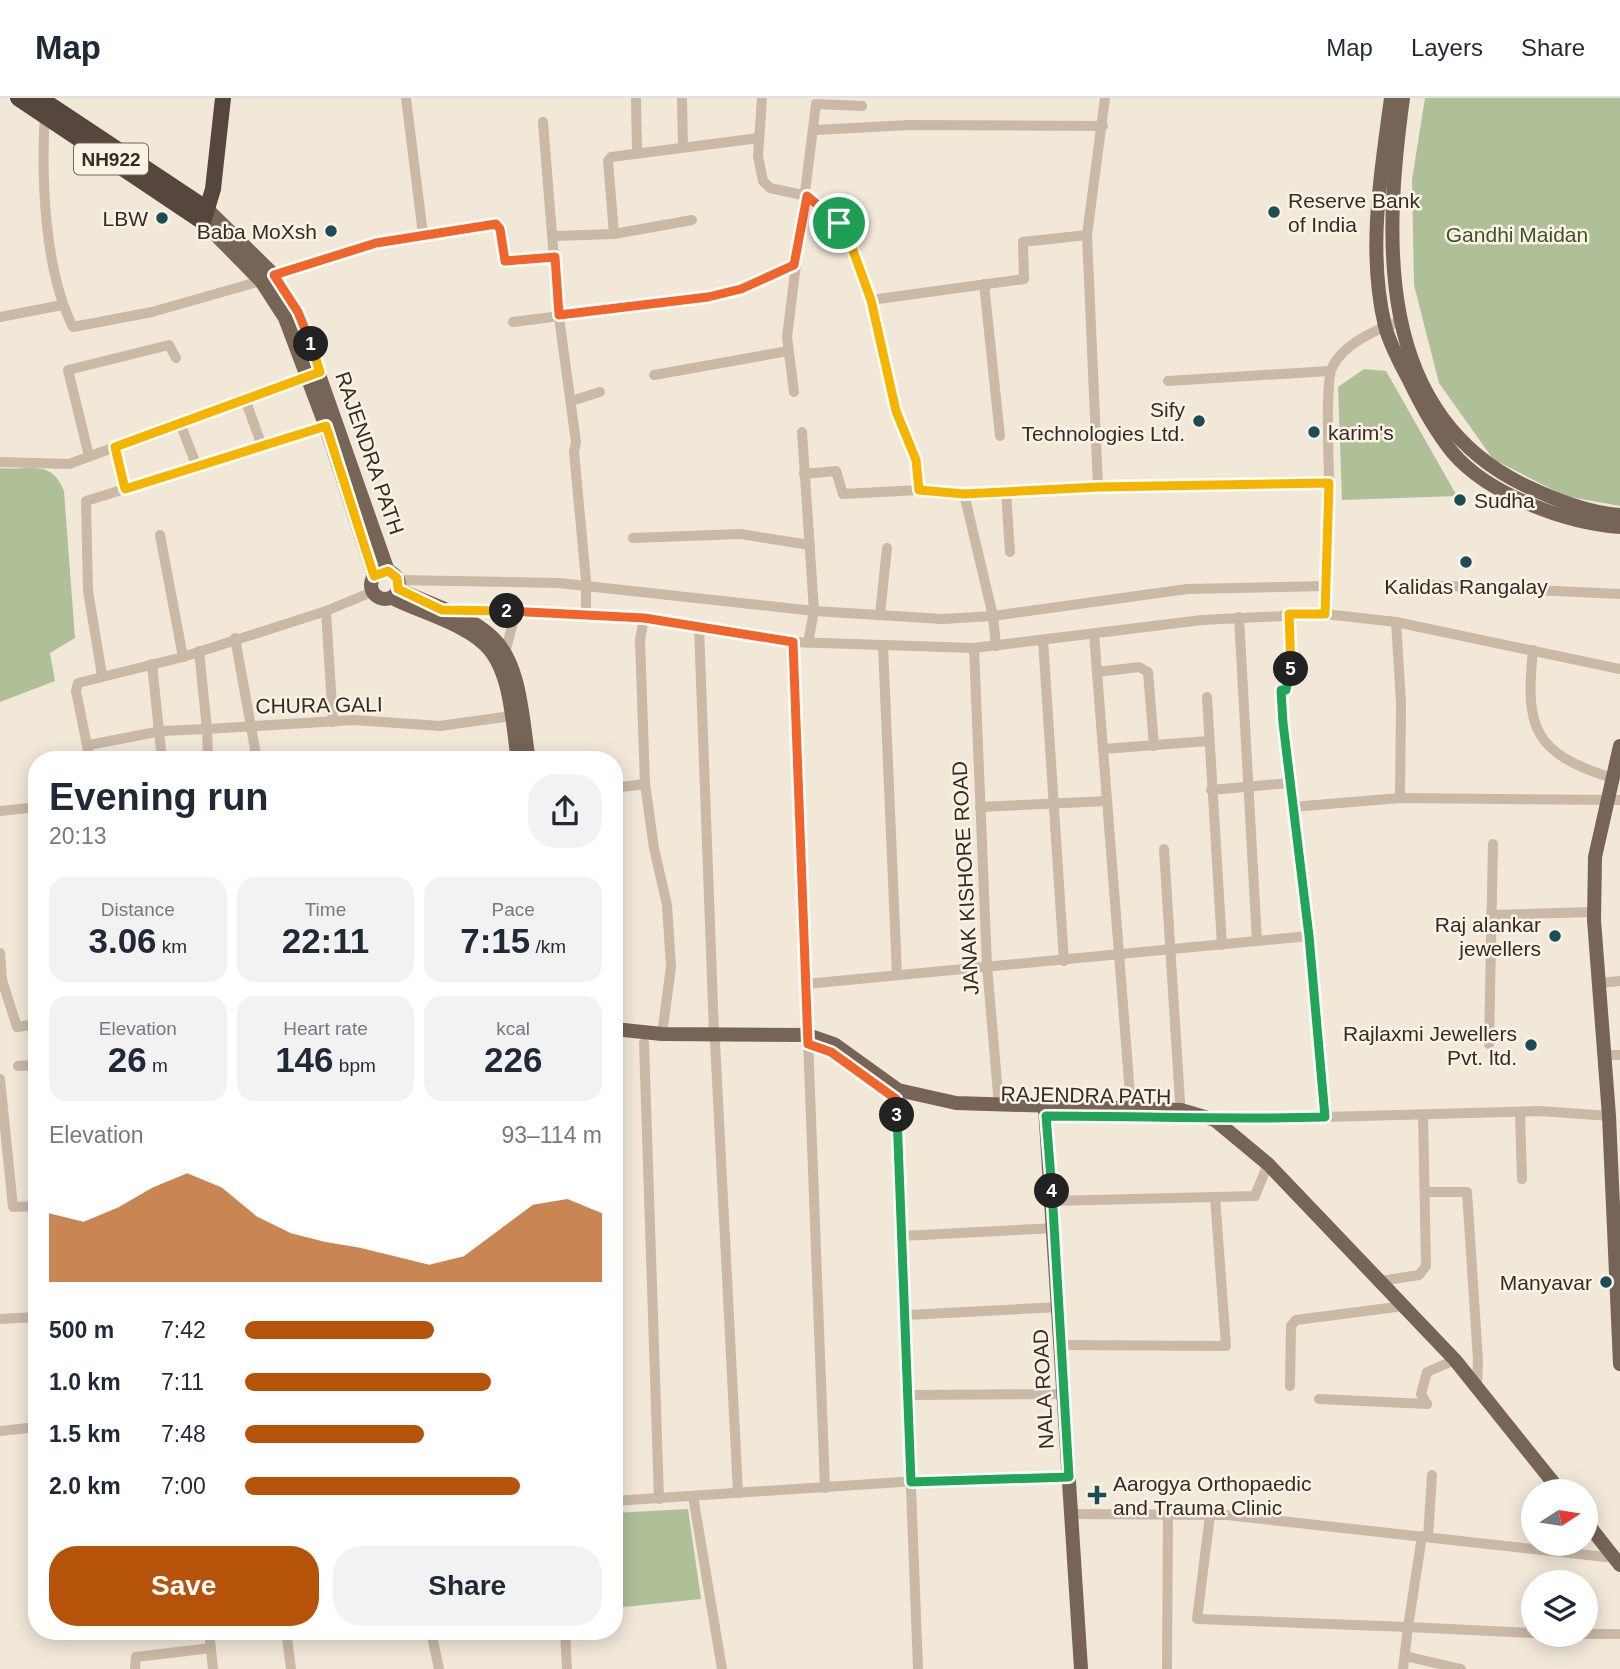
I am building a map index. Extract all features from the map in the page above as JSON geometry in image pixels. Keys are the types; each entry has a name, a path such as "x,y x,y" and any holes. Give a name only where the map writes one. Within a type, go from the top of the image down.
{"highway":[{"name":"RAJENDRA PATH","path":"18,98 50,104 201,212"},
{"path":"201,212 213,98"},
{"path":"201,212 218,157 223,98"}],"main road":[{"path":"1391,98 1377,200 1378,259 1392,324 1416,394 1454,454 1484,480 1536,506 1577,522 1620,527"},
{"path":"1404,98 1393,190 1392,324 1423,384 1467,449 1503,475 1552,498 1605,514 1620,515"},
{"name":"RAJENDRA PATH","path":"201,212 267,278 314,374 394,585"},
{"name":"RAJENDRA PATH","path":"314,374 326,426 374,576 372,592"},
{"path":"374,576 394,585 485,645 502,676 517,751"},
{"path":"372,592 381,599 394,585"},
{"path":"439,614 476,625 492,637 505,653 512,673 527,751"},
{"path":"1620,746 1612,778 1613,799 1595,857 1594,912 1609,1116 1620,1364"},
{"name":"RAJENDRA PATH","path":"623,1030 715,1038 808,1039 834,1044 898,1090 956,1108 999,1105 1046,1112 1131,1107 1184,1114"},
{"name":"RAJENDRA PATH","path":"623,1040 644,1043 715,1038"},
{"name":"RAJENDRA PATH","path":"808,1039 831,1052 896,1099 956,1108 1184,1114"},
{"name":"NALA ROAD","path":"1046,1112 1081,1669"},
{"path":"1184,1114 1215,1120 1268,1164 1455,1360 1550,1479"},
{"path":"1598,1537 1617,1562"}],"street":[{"path":"405,98 423,234"},
{"path":"636,98 637,152"},
{"path":"682,98 683,146"},
{"path":"762,98 758,156 763,181 770,188 807,196 847,234 871,300 896,411 916,460 919,490"},
{"path":"1098,487 1087,235 1105,98"},
{"path":"50,104 52,270 62,305 73,327 152,312 376,243 423,234 496,224 500,229 505,261 555,257"},
{"path":"794,392 788,351 794,265 807,196 816,104 862,106"},
{"path":"543,122 559,315 571,401 586,614"},
{"path":"815,130 910,125 1103,126"},
{"path":"614,234 608,161 614,156 759,138"},
{"path":"554,236 614,234 692,220"},
{"path":"871,300 1024,279 1023,242 1087,235"},
{"path":"513,322 708,297 741,289 794,265"},
{"path":"984,284 1000,436"},
{"path":"0,317 62,305"},
{"path":"1325,614 1330,371 1346,351 1392,324"},
{"path":"89,456 68,370 169,345 176,358"},
{"path":"654,375 788,351"},
{"path":"1168,381 1330,371"},
{"path":"0,461 69,464 314,374"},
{"path":"571,401 600,392"},
{"path":"246,399 262,446"},
{"path":"180,423 197,467"},
{"path":"102,675 88,591 85,505 91,498 326,426"},
{"path":"802,432 814,611 808,643"},
{"path":"115,447 125,489"},
{"path":"804,474 836,471 843,494 919,490 964,494 1098,487 1329,483"},
{"path":"1006,492 1010,552"},
{"path":"964,494 993,617 996,646"},
{"path":"633,538 740,534 810,545"},
{"path":"160,535 183,657"},
{"path":"880,614 887,548"},
{"path":"394,585 586,586 814,611 942,619 993,617 1187,589 1327,586"},
{"path":"1427,586 1620,594"},
{"path":"89,751 76,686 102,675 183,657 235,638 326,611 372,592"},
{"path":"326,611 332,722"},
{"path":"505,653 516,611"},
{"path":"439,614 516,611 586,614 644,618 793,642 974,649 1239,617 1325,614 1396,622 1620,668"},
{"path":"1289,614 1291,670 1286,690 1281,690 1289,783 1309,936 1325,1117"},
{"path":"1239,617 1257,941"},
{"path":"644,618 640,640 645,784 654,848 667,905 670,955 662,1034"},
{"path":"1396,622 1401,703 1400,798"},
{"path":"699,627 715,1038 738,1493"},
{"path":"1094,635 1131,1107"},
{"path":"235,638 255,751"},
{"path":"1044,640 1064,961"},
{"path":"793,642 825,1488"},
{"path":"883,646 897,975"},
{"name":"JANAK KISHORE ROAD","path":"974,649 987,966 999,1105"},
{"path":"1533,650 1528,697 1533,722 1540,736 1568,762 1612,778"},
{"path":"199,651 207,751"},
{"path":"152,664 162,751"},
{"path":"1097,671 1139,667 1148,672 1154,746"},
{"path":"1207,697 1222,945"},
{"name":"CHURA GALI","path":"89,745 161,732 251,725 332,722 440,726 511,716"},
{"path":"1103,749 1208,741"},
{"path":"1211,790 1289,783"},
{"path":"623,787 645,784"},
{"path":"1292,807 1400,798 1613,799"},
{"path":"981,807 1107,801"},
{"path":"0,811 28,808"},
{"path":"1489,1044 1493,844"},
{"path":"1164,849 1184,1114"},
{"path":"1491,915 1594,912"},
{"path":"806,984 1309,936"},
{"path":"0,953 4,1003 17,1027 28,1025"},
{"path":"1599,983 1620,981"},
{"path":"644,1043 659,1499"},
{"path":"1604,1055 1620,1055"},
{"path":"18,1066 28,1065"},
{"path":"0,1079 12,1207"},
{"path":"896,1099 907,1314 912,1583 918,1669"},
{"path":"1215,1120 1520,1112 1609,1116"},
{"path":"1520,1112 1522,1179"},
{"path":"1381,1282 1419,1275 1425,1270 1423,1115"},
{"path":"1052,1201 1255,1196 1268,1164"},
{"path":"1424,1192 1467,1192 1478,1360 1477,1387"},
{"path":"1061,1345 1226,1346 1214,1197"},
{"path":"0,1209 28,1206"},
{"path":"902,1236 1055,1228"},
{"path":"1290,1386 1291,1326 1296,1320 1404,1306"},
{"path":"907,1314 1059,1307"},
{"path":"0,1319 28,1317"},
{"path":"1319,1399 1427,1404 1421,1394 1427,1372 1455,1360"},
{"path":"909,1395 1064,1394"},
{"path":"0,1431 28,1428"},
{"path":"1403,1669 1432,1475"},
{"path":"623,1501 911,1482 1069,1477"},
{"path":"693,1496 722,1669"},
{"path":"1167,1669 1168,1513"},
{"path":"1071,1514 1210,1515 1424,1537 1617,1562"},
{"path":"1210,1515 1197,1619 1521,1632"},
{"path":"1598,1634 1620,1634"},
{"path":"210,1640 213,1669"},
{"path":"287,1640 291,1669"},
{"path":"433,1640 439,1669"},
{"path":"565,1640 567,1669"},
{"path":"135,1669 136,1657 211,1648"},
{"path":"1405,1656 1461,1669"}],"green space":[{"name":"Gandhi Maidan","path":"1425,98 1620,98 1620,506 1565,496 1493,459 1439,383 1414,285 1412,180"},
{"path":"1364,369 1386,371 1457,496 1342,500 1338,387"},
{"path":"0,468 46,470 59,481 64,491 75,638 50,653 55,681 0,702"},
{"path":"688,1509 701,1599 623,1607 623,1513"}],"place":[{"name":"Reserve Bank of India","path":"1274,212"},
{"name":"LBW","path":"162,218"},
{"name":"Baba MoXsh","path":"331,231"},
{"name":"Sify Technologies Ltd.","path":"1199,421"},
{"name":"karim's","path":"1314,432"},
{"name":"Sudha","path":"1460,500"},
{"name":"Kalidas Rangalay","path":"1466,562"},
{"name":"Raj alankar jewellers","path":"1555,936"},
{"name":"Rajlaxmi Jewellers Pvt. ltd.","path":"1531,1045"},
{"name":"Manyavar","path":"1606,1282"},
{"name":"Aarogya Orthopaedic and Trauma Clinic","path":"1097,1495"}],"route":[{"path":"807,196 839,223 847,234 871,300 896,411 916,460 916,484 919,490 926,493 964,494 1098,487 1329,483 1325,614 1289,614 1291,670 1286,690 1281,690 1292,807 1309,936 1325,1117 1215,1120 1190,1115 1181,1118 1046,1116 1069,1477 961,1478 911,1482 907,1314 896,1099 831,1052 808,1044 793,642 644,618 528,611 442,610 429,604 398,589 397,578 388,571 374,576 326,426 125,489 115,447 320,372 298,312 274,275 376,243 496,224 500,229 505,261 555,257 559,315 708,297 741,289 794,265 807,196"}]}
